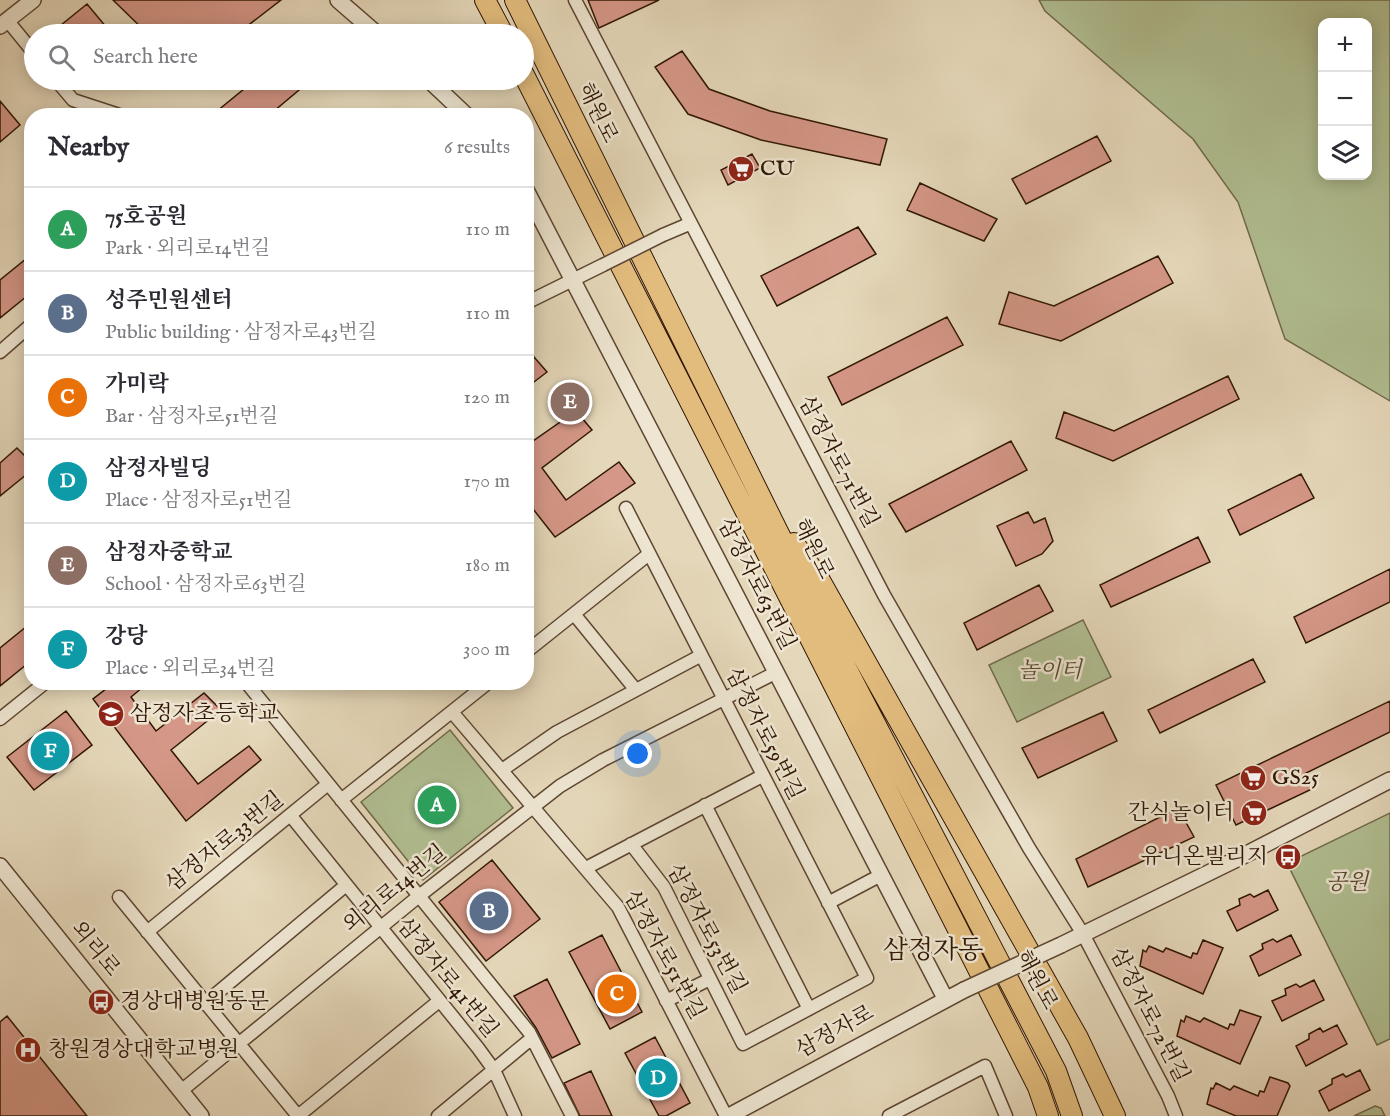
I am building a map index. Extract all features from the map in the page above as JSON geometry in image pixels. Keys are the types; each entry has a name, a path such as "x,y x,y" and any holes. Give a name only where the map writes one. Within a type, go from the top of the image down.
{"highway":[{"path":"485,0 498,24"},
{"name":"해원로","path":"515,0 527,24"},
{"name":"해원로","path":"534,38 833,644 1056,1071 1072,1116"},
{"name":"해원로","path":"532,90 1038,1087 1048,1116"},
{"path":"762,499 818,577 1078,1038 1115,1116"}],"street":[{"path":"24,43 4,23 33,0"},
{"path":"338,0 366,24"},
{"name":"삼정자로71번길","path":"575,0 689,224 884,595 1029,848 1083,934"},
{"path":"65,90 74,100 98,108"},
{"path":"440,90 459,108"},
{"name":"삼정자로63번길","path":"534,205 945,998"},
{"path":"534,299 689,224"},
{"path":"0,352 24,331"},
{"name":"삼정자로59번길","path":"626,508 722,700 867,978"},
{"path":"534,646 649,554"},
{"path":"574,614 635,688"},
{"path":"502,770 557,732 635,688 700,656"},
{"name":"외리로14번길","path":"181,1091 532,806 603,760 777,672"},
{"path":"0,719 36,690"},
{"path":"252,690 502,997 532,1038 572,1116"},
{"path":"341,800 479,690"},
{"name":"삼정자로51번길","path":"452,712 618,906 728,1116"},
{"path":"586,868 762,776"},
{"path":"1083,934 1390,780"},
{"name":"삼정자로33번길","path":"147,932 328,784"},
{"path":"705,806 809,1009"},
{"name":"삼정자로41번길","path":"291,816 379,929 494,1070 515,1116"},
{"name":"삼정자로53번길","path":"631,844 664,887 743,1044 867,978"},
{"name":"외리로","path":"0,867 201,1116"},
{"path":"828,903 881,875"},
{"path":"204,1004 345,886"},
{"path":"119,897 297,1116 439,1001"},
{"name":"삼정자로","path":"728,1116 945,998 1083,934"},
{"name":"삼정자로72번길","path":"1083,934 1168,1096 1176,1116"},
{"path":"666,1001 710,979"},
{"path":"438,1116 532,1038"},
{"path":"889,1116 985,1066 1006,1116"}],"green space":[{"path":"1039,0 1390,0 1390,401 1285,339 1238,202 1193,139 1045,11"},
{"name":"놀이터","path":"1083,620 1111,677 1017,722 989,665"},
{"path":"450,730 513,808 423,880 361,802"},
{"name":"공원","path":"1390,813 1390,1039 1377,1045 1287,863"},
{"path":"1375,1106 1381,1108 1385,1116 1354,1116"}],"building":[{"path":"113,0 281,0 250,24 138,24"},
{"path":"588,0 659,0 599,28"},
{"path":"87,4 104,24 62,24"},
{"path":"682,51 709,89 770,111 887,139 880,165 761,140 688,114 655,67"},
{"path":"243,90 299,90 278,108 221,108"},
{"path":"0,101 20,125 0,142"},
{"path":"1097,136 1111,161 1026,204 1012,179"},
{"path":"752,154 760,168 728,185 721,170"},
{"path":"920,183 997,219 984,241 907,210"},
{"path":"858,227 876,254 777,306 761,276"},
{"path":"1158,256 1173,283 1061,341 999,324 1009,292 1054,306"},
{"path":"24,260 24,298 0,318 0,280"},
{"path":"947,317 963,345 842,405 828,377"},
{"path":"534,357 547,372 534,382"},
{"path":"1228,376 1239,399 1113,461 1056,438 1064,412 1114,431"},
{"path":"576,411 592,430 542,468 566,500 619,462 635,483 555,537 534,510 534,440"},
{"path":"1011,441 1027,470 906,532 889,504"},
{"path":"17,448 24,455 24,476 0,496 0,463"},
{"path":"1301,474 1314,498 1240,535 1228,510"},
{"path":"1028,512 1034,523 1045,518 1053,541 1042,554 1016,566 997,526"},
{"path":"1198,537 1210,562 1111,607 1100,585"},
{"path":"1390,569 1390,602 1306,643 1294,617"},
{"path":"1039,585 1053,611 977,650 964,623"},
{"path":"24,628 24,666 0,686 0,648"},
{"path":"1253,659 1265,682 1160,733 1148,710"},
{"name":"삼정자초등학교","path":"105,690 139,690 131,697 156,731 204,693 221,710 171,750 198,784 249,746 261,760 186,821 93,699"},
{"path":"1390,701 1390,732 1304,774 1312,789 1236,825 1216,785"},
{"path":"66,711 92,745 34,790 7,757"},
{"path":"1103,712 1117,741 1038,778 1022,748"},
{"path":"1178,808 1194,837 1088,887 1076,859"},
{"path":"492,860 540,919 486,961 439,902"},
{"path":"1268,890 1278,910 1237,931 1227,911 1240,905 1239,899 1250,894 1254,897"},
{"path":"602,935 642,1012 610,1029 569,952"},
{"path":"1291,935 1301,955 1259,976 1250,956 1263,949 1262,944 1273,939 1277,942"},
{"path":"1203,940 1223,948 1203,994 1140,966 1143,950 1146,952 1149,946 1163,952 1166,948 1191,958 1193,953 1197,954"},
{"path":"547,979 580,1044 552,1058 536,1028 514,996"},
{"path":"1314,980 1324,1000 1282,1021 1272,1001 1286,995 1285,989 1296,984 1300,987"},
{"path":"1240,1010 1261,1017 1240,1064 1177,1036 1181,1020 1184,1022 1186,1016 1200,1022 1204,1018 1228,1029 1230,1024 1234,1025"},
{"name":"창원경상대학교병원","path":"7,1016 87,1116 0,1116 0,1022"},
{"path":"1337,1025 1347,1044 1306,1066 1296,1046 1309,1039 1309,1034 1320,1028 1323,1032"},
{"path":"655,1037 690,1103 666,1116 659,1116 625,1053"},
{"path":"1360,1070 1370,1090 1329,1111 1319,1091 1332,1084 1332,1079 1343,1074 1346,1077"},
{"path":"591,1071 612,1116 580,1116 564,1083"},
{"path":"1270,1077 1288,1083 1290,1086 1277,1116 1236,1116 1207,1104 1211,1088 1213,1089 1216,1083 1230,1090 1234,1086 1258,1096 1260,1091 1264,1092"}],"place":[{"name":"CU","path":"741,169"},
{"name":"삼정자중학교","path":"570,402"},
{"name":"삼정자초등학교","path":"111,714"},
{"name":"강당","path":"50,751"},
{"name":"GS25","path":"1253,778"},
{"name":"75호공원","path":"437,805"},
{"name":"간식놀이터","path":"1254,813"},
{"name":"유니온빌리지","path":"1288,857"},
{"name":"성주민원센터","path":"489,911"},
{"name":"가미락","path":"617,994"},
{"name":"경상대병원동문","path":"101,1002"},
{"name":"창원경상대학교병원","path":"28,1050"},
{"name":"삼정자빌딩","path":"658,1078"}],"district":[{"name":"삼정자동","path":"933,950"}]}
